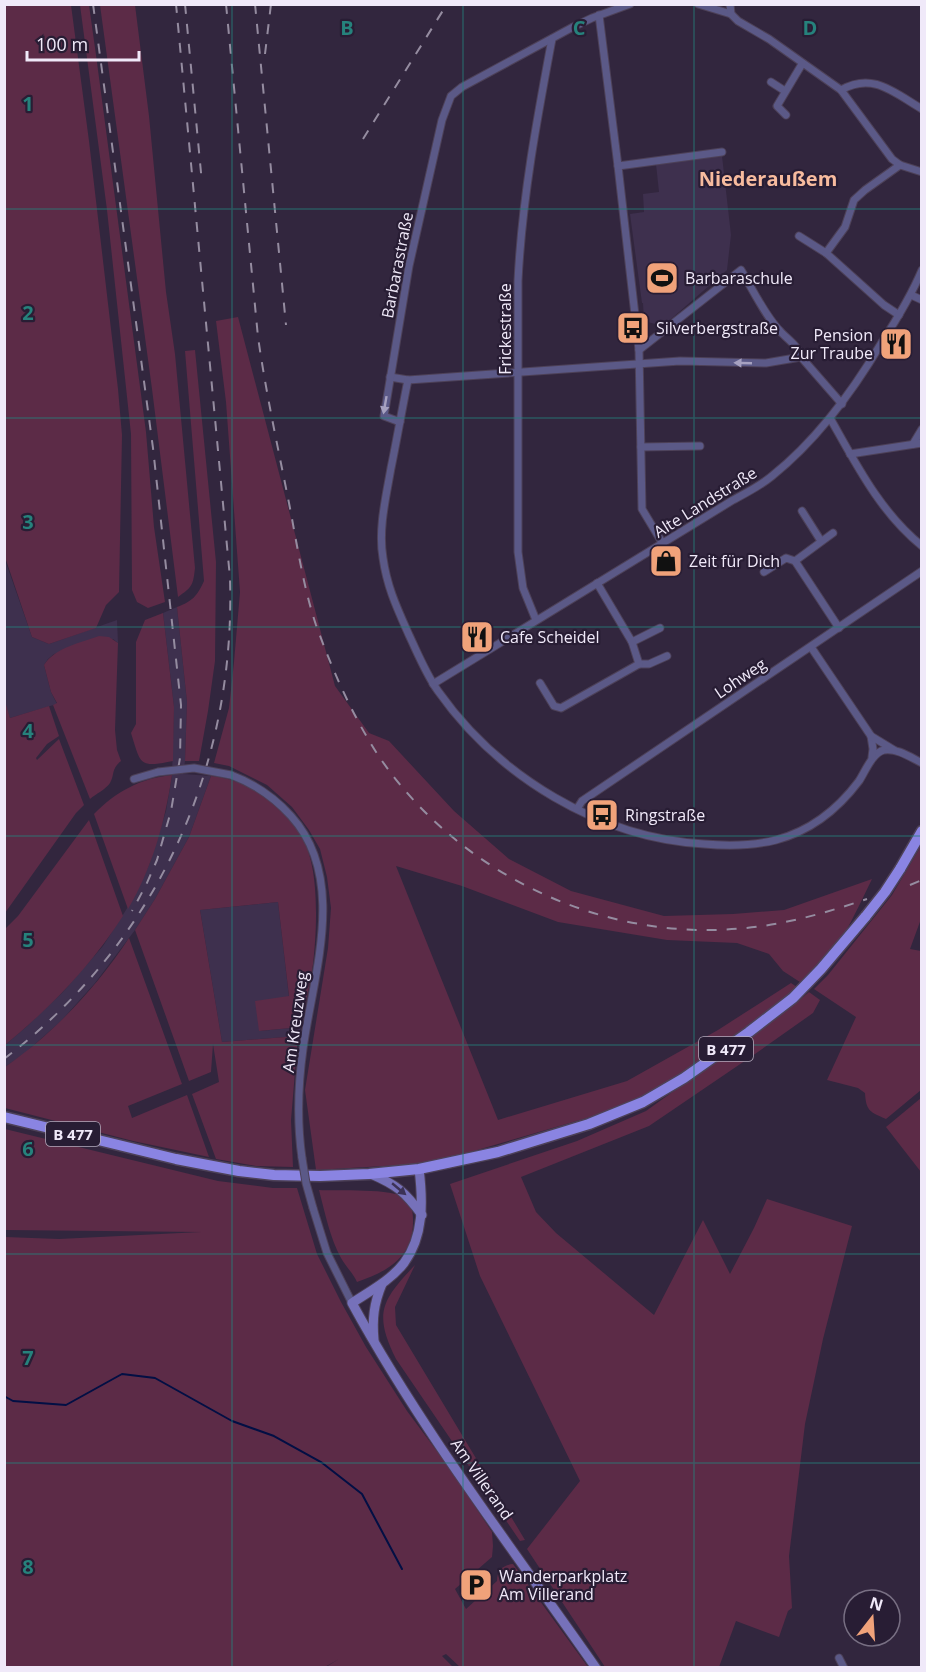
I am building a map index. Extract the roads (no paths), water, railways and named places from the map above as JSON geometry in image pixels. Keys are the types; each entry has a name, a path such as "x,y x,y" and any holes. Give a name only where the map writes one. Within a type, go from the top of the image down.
{"main road":[{"name":"B 477","path":"4,1117 141,1151 239,1171 314,1176 419,1169 498,1152 590,1124 643,1102 684,1078 793,998 821,969 885,892 921,831"},
{"path":"352,1303 382,1284 404,1264 415,1244 422,1215 419,1169"},
{"path":"369,1174 390,1182 402,1190 422,1215"},
{"path":"374,1343 372,1320 375,1300 382,1284"},
{"name":"Am Villerand","path":"352,1303 374,1343 467,1485 596,1668"}],"street":[{"path":"552,39 599,15 630,4"},
{"path":"698,4 731,14 841,90 892,159 900,165 921,172"},
{"path":"730,4 731,14"},
{"path":"599,15 639,350 642,509 663,544"},
{"name":"Barbarastraße","path":"400,422 384,416 409,266 447,103 456,91 552,39"},
{"name":"Frickestraße","path":"536,620 523,588 518,552 518,281 533,145 552,39"},
{"path":"786,115 777,106 802,64"},
{"path":"771,82 785,91"},
{"path":"841,90 857,83 875,83 921,109"},
{"path":"618,166 722,152"},
{"path":"826,254 845,227 854,200 900,165"},
{"path":"799,236 826,254 884,305 899,315"},
{"path":"639,350 741,270 774,324 842,404"},
{"name":"Alte Landstraße","path":"433,684 764,483 794,456 842,404 911,295 921,270"},
{"path":"911,295 921,300"},
{"path":"390,377 408,380 694,360 766,363 801,357"},
{"path":"408,380 382,529 382,555 389,590 433,684 488,748 536,786 577,809 617,827 662,839 725,846 763,843 791,835 816,822 850,793 878,753 882,750 894,750"},
{"path":"830,418 876,498 921,546"},
{"path":"913,444 921,429"},
{"path":"850,454 921,443"},
{"path":"641,447 700,446"},
{"path":"802,511 821,540"},
{"path":"795,561 833,533"},
{"path":"764,572 786,558 795,561 839,628"},
{"name":"Lohweg","path":"577,809 582,801 921,572"},
{"path":"597,583 632,642 639,664"},
{"path":"632,642 660,628"},
{"path":"811,646 871,736 872,761"},
{"path":"540,683 554,706 561,708 639,664 649,664 667,656"},
{"path":"871,736 921,763"},
{"name":"Am Kreuzweg","path":"134,779 158,772 194,768 231,775 250,783 277,801 301,826 310,843 322,887 323,903 321,937 302,1052 299,1117 302,1158 306,1183 327,1253 352,1303"},
{"path":"839,1658 844,1668"}],"waterway":[{"path":"4,1396 13,1401 66,1405 122,1374 155,1378 232,1421 274,1436 321,1462 362,1494 402,1569"}],"railway":[{"path":"93,4 153,448 181,705 180,758 171,811 157,860 132,911"},
{"path":"4,1059 58,1013 104,962 144,906 176,846 201,783 219,717 228,648 230,578 176,4"},
{"path":"185,4 202,183"},
{"path":"226,4 258,337 268,400 301,565 311,610 329,658 351,708 378,755 411,797 449,834 492,866 538,892 588,911 639,924 692,930 746,928 808,917 867,899"},
{"path":"255,4 286,325"},
{"path":"265,54 271,4"},
{"path":"363,139 447,4"},
{"path":"910,885 922,880"}],"place":[{"name":"Barbaraschule","path":"662,278"},
{"name":"Silverbergstraße","path":"633,328"},
{"name":"Pension Zur Traube","path":"896,344"},
{"name":"Zeit für Dich","path":"666,561"},
{"name":"Cafe Scheidel","path":"477,637"},
{"name":"Ringstraße","path":"602,815"},
{"name":"Wanderparkplatz Am Villerand","path":"476,1585"}],"district":[{"name":"Niederaußem","path":"768,178"}]}
